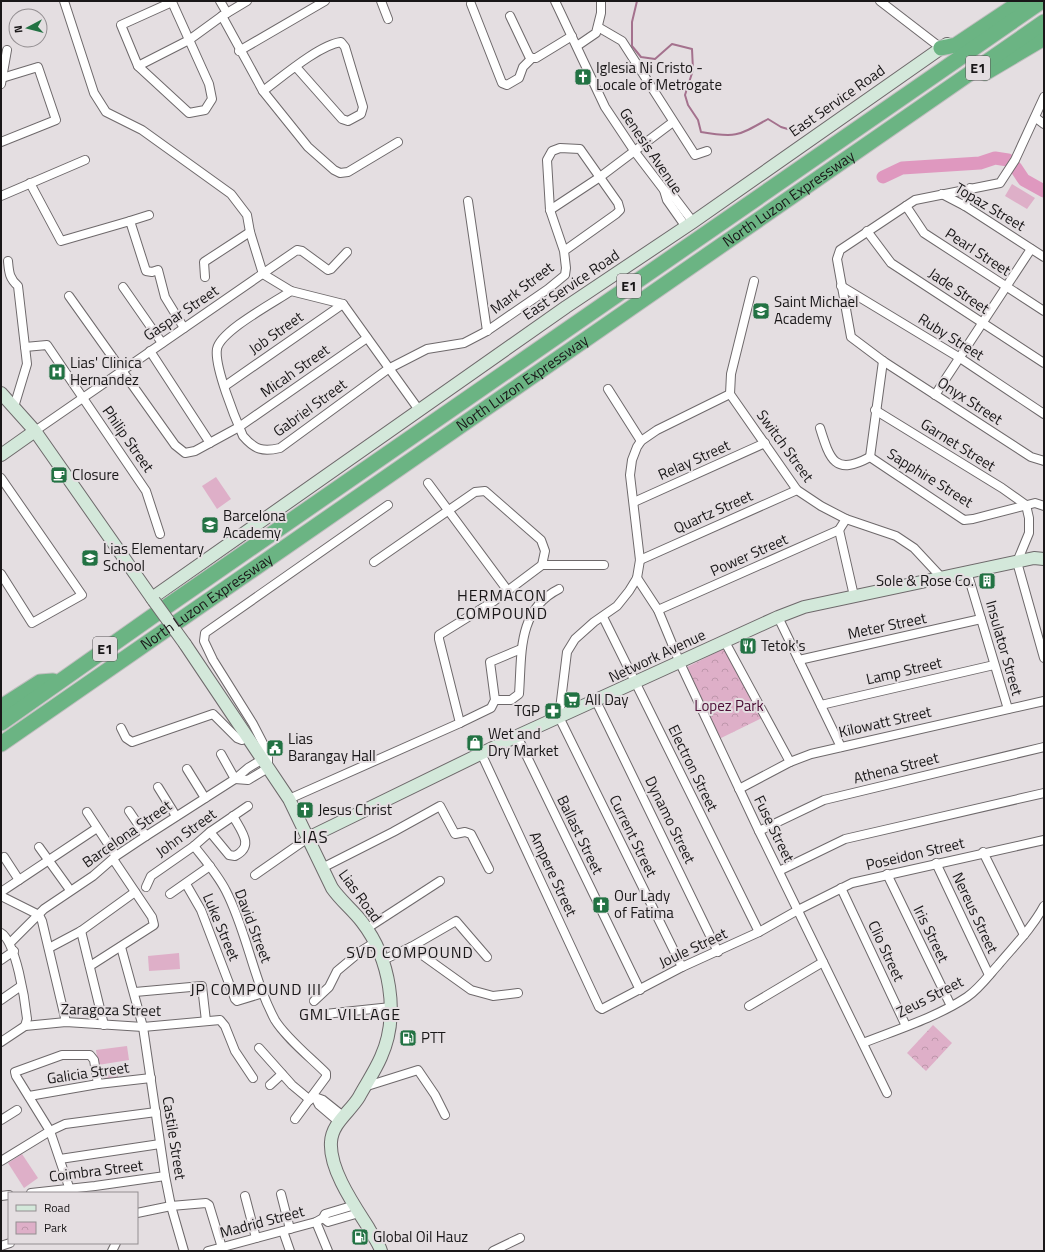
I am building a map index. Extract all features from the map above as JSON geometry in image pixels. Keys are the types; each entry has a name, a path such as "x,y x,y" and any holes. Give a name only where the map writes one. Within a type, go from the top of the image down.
{"highway":[{"path":"940,48 956,45 1022,1"},
{"name":"North Luzon Expressway","path":"1,723 60,680 1042,1"},
{"name":"North Luzon Expressway","path":"1,744 1044,22"},
{"path":"911,115 1032,47 1044,38"},
{"path":"1,707 40,682 60,680"}],"main road":[{"name":"East Service Road","path":"153,599 566,307 690,225 1009,1"},
{"name":"Lias Road","path":"1,393 35,430 247,735 289,799 332,888 340,899 362,922 383,960 391,1007 382,1056 358,1099 341,1119 333,1132 330,1143 341,1182 382,1251"},
{"path":"1,455 35,430"},
{"name":"Network Avenue","path":"308,838 516,736 636,683 778,617 804,607 1034,558 1044,559"}],"street":[{"path":"64,1 94,93 106,112 142,130 231,194 247,215 250,232 263,274 291,291 343,304 388,369 419,410"},
{"path":"171,1 209,84 212,99 205,110 189,112 138,66 121,25 171,1"},
{"path":"220,1 239,51 263,91 308,147 334,170 340,173 348,172 398,142"},
{"path":"138,66 189,40 224,14 247,1"},
{"path":"239,51 325,1"},
{"path":"382,1 388,19"},
{"name":"Genesis Avenue","path":"555,1 605,106 634,152 664,190 674,197 690,225"},
{"path":"577,46 596,34 601,13 601,1"},
{"path":"880,1 940,48"},
{"path":"471,4 502,83 507,85 519,78 523,67 532,58 536,58 572,36"},
{"path":"510,16 528,56 532,58"},
{"path":"598,27 622,41 695,156 707,151"},
{"path":"263,91 296,66 332,44 341,42 345,47 363,107 361,114 348,121 342,119 296,66"},
{"path":"1,81 7,50"},
{"path":"1,81 38,67 56,120 1,142"},
{"name":"Onyx Street","path":"1044,97 1036,118 1010,170 1000,183 915,200 840,250 837,259 851,337 883,361 1031,457 1044,461"},
{"path":"1036,118 1044,124"},
{"path":"550,210 600,177 673,122"},
{"name":"Mark Street","path":"388,369 427,349 464,343 487,331 548,289 565,275 566,268 564,251 550,210 546,160 552,151 560,148 580,149 600,177"},
{"path":"1,196 85,160"},
{"path":"564,251 620,210 618,203 600,177"},
{"path":"30,183 61,241 149,215"},
{"path":"965,206 970,188"},
{"name":"Topaz Street","path":"942,194 965,206 1044,258"},
{"path":"468,202 487,331"},
{"name":"Pearl Street","path":"906,206 924,233 1044,311"},
{"path":"130,221 146,271 152,272 158,270 165,297 184,328"},
{"path":"205,277 204,262 250,232"},
{"name":"Jade Street","path":"867,232 892,263 1044,363"},
{"path":"935,395 1005,286 1031,249"},
{"name":"Gaspar Street","path":"35,430 297,250 302,251 328,270 331,269 347,252"},
{"path":"8,261 9,275 11,280 18,286 27,364 14,407"},
{"path":"559,717 567,652 575,639 620,603 630,592 637,578 640,560 630,475 632,460 641,442 657,430 730,394 732,374 754,281"},
{"name":"Ruby Street","path":"841,286 960,358 1044,414"},
{"path":"123,287 162,343"},
{"name":"Gabriel Street","path":"291,291 227,333 217,347 217,362 239,427 243,436 251,446 267,451 280,448 388,369"},
{"path":"70,296 122,369"},
{"name":"Job Street","path":"225,386 343,304"},
{"name":"Micah Street","path":"122,369 175,445 185,453 195,451 239,427 367,338"},
{"name":"Philip Street","path":"25,346 47,345 146,490 160,534"},
{"path":"150,351 210,443"},
{"path":"870,457 875,410 883,361"},
{"path":"608,389 641,442"},
{"name":"Switch Street","path":"730,394 796,490 846,519 896,536 914,548 942,578"},
{"name":"Garnet Street","path":"875,410 1002,488 1026,505"},
{"name":"Sapphire Street","path":"820,428 832,459 840,465 856,465 870,457 964,520 974,519 1026,505"},
{"name":"Relay Street","path":"634,502 765,443"},
{"path":"1,478 82,595 32,623 1,574"},
{"path":"428,483 508,591"},
{"name":"Quartz Street","path":"640,560 796,490"},
{"path":"374,562 475,492 485,491 541,540 545,552 542,565"},
{"path":"1044,506 1035,503 1026,505 1029,518 1029,533 1017,562 1044,658"},
{"path":"266,764 268,753 253,724 213,660 204,641 205,633 388,505"},
{"path":"846,519 840,530 854,596"},
{"name":"Power Street","path":"658,610 840,530"},
{"path":"460,723 439,635 508,591 542,565 604,565"},
{"name":"Insulator Street","path":"967,572 1008,709"},
{"name":"Fuse Street","path":"637,578 658,610 680,662 759,831 888,1093"},
{"path":"495,700 511,700 519,694 521,649 524,633 530,617 548,595 559,589"},
{"name":"Electron Street","path":"603,617 759,932"},
{"path":"778,617 841,747"},
{"name":"Meter Street","path":"799,660 981,619"},
{"path":"725,642 790,762"},
{"path":"289,799 491,708 495,700 490,662 521,649"},
{"name":"Lamp Street","path":"821,705 994,665"},
{"name":"Dynamo Street","path":"596,701 718,952"},
{"name":"Kilowatt Street","path":"740,789 790,762 811,754 1044,701"},
{"path":"121,728 126,738 132,742 213,714 236,738 242,740 247,735"},
{"name":"Current Street","path":"559,717 682,967"},
{"name":"Ballast Street","path":"516,736 640,990"},
{"name":"Athena Street","path":"759,831 824,800 1044,747"},
{"name":"Ampere Street","path":"481,753 599,1007"},
{"path":"220,754 235,779"},
{"name":"Barcelona Street","path":"1,960 44,909 70,890 93,876 115,858 176,816 235,779 248,780 266,764"},
{"path":"187,769 204,798"},
{"path":"158,787 176,816"},
{"path":"779,871 845,839 1044,793"},
{"name":"John Street","path":"146,887 151,876 248,806"},
{"path":"322,868 440,806 456,834 465,832 471,834 489,869"},
{"path":"129,811 146,836"},
{"path":"87,812 135,892 152,917 154,925 90,966"},
{"path":"210,832 229,855 235,856 242,852 246,845 244,837 233,816"},
{"path":"1,892 97,828"},
{"path":"255,875 308,838"},
{"name":"Poseidon Street","path":"798,910 841,888 887,874 1044,840"},
{"name":"David Street","path":"194,846 226,890 237,916 263,993 276,1021 302,1051 326,1073 326,1077 313,1098"},
{"path":"40,847 70,890"},
{"path":"983,852 1024,935"},
{"path":"4,857 19,880"},
{"name":"Nereus Street","path":"936,863 989,975"},
{"path":"170,894 210,866"},
{"name":"Iris Street","path":"887,874 950,1006"},
{"path":"366,929 440,881"},
{"name":"Luke Street","path":"186,884 201,910 237,1001 263,993"},
{"name":"Clio Street","path":"841,888 906,1026"},
{"path":"49,948 81,931 135,892"},
{"path":"1,896 39,915 49,948 66,1022"},
{"name":"Zeus Street","path":"863,1043 906,1026 968,997 1024,935 1037,919 1044,906"},
{"name":"Joule Street","path":"599,1007 605,1008 682,967 718,952 759,932 798,910"},
{"path":"383,960 411,947 456,921 487,957"},
{"path":"81,931 104,1025"},
{"path":"1,933 6,936 12,947 26,1012 25,1026 1,1042"},
{"path":"314,1001 329,987 337,971 361,951 374,943"},
{"name":"Castile Street","path":"121,947 135,992 143,1027 160,1144 171,1206 184,1251"},
{"path":"411,947 471,990 493,996 518,993"},
{"path":"749,1006 823,962"},
{"path":"1,1000 21,986"},
{"path":"135,992 202,986 206,1021"},
{"path":"325,1014 391,1007"},
{"name":"Zaragoza Street","path":"25,1026 66,1022 143,1027 220,1020 225,1026 234,1051 253,1078"},
{"path":"259,1048 282,1074 313,1098 319,1106 341,1119"},
{"path":"70,1190 50,1131 16,1076 16,1072 62,1055 93,1057 98,1084"},
{"path":"364,1087 418,1070 435,1095 445,1115"},
{"path":"270,1085 282,1074"},
{"name":"Galicia Street","path":"29,1096 98,1084 151,1078"},
{"path":"295,1119 313,1098"},
{"path":"1,1120 17,1110"},
{"path":"1,1160 50,1131 65,1124 156,1112"},
{"path":"60,1159 160,1144"},
{"name":"Coimbra Street","path":"43,1192 97,1190 166,1176"},
{"path":"281,1194 290,1251"},
{"path":"245,1196 256,1238"},
{"path":"138,1213 171,1206 203,1202 209,1205 223,1250"},
{"name":"Madrid Street","path":"208,1251 223,1250 256,1238 320,1220 328,1222 357,1209"},
{"path":"320,1220 328,1251"},
{"path":"493,1251 520,1238"}],"green space":[{"path":"1012,184 1035,198 1027,209 1005,196"},
{"path":"216,477 231,499 217,509 202,486"},
{"name":"Lopez Park","path":"725,648 764,717 717,740 683,669"},
{"path":"179,953 180,969 149,971 148,956"},
{"path":"933,1025 952,1043 926,1071 907,1053"},
{"path":"127,1046 129,1060 98,1065 96,1050"},
{"path":"116,1066 118,1078 105,1080 103,1069"},
{"path":"22,1154 38,1178 24,1188 8,1163"}],"waterway":[{"path":"637,1 632,22 632,46 641,57 655,59 672,44 692,49 693,70 685,95 688,105 698,120 701,132 722,135 736,134 750,129 768,119 781,127 801,133"},
{"path":"883,177 902,168 980,163 995,158 1008,160 1016,168 1024,180 1044,191"}],"place":[{"name":"Iglesia Ni Cristo - Locale of Metrogate","path":"583,77"},
{"name":"Saint Michael Academy","path":"761,311"},
{"name":"Lias' Clinica Hernandez","path":"57,372"},
{"name":"Closure","path":"59,475"},
{"name":"Barcelona Academy","path":"210,525"},
{"name":"Lias Elementary School","path":"90,558"},
{"name":"Sole & Rose Co.","path":"987,581"},
{"name":"Tetok's","path":"748,646"},
{"name":"All Day","path":"572,700"},
{"name":"TGP","path":"553,711"},
{"name":"Wet and Dry Market","path":"475,743"},
{"name":"Lias Barangay Hall","path":"275,748"},
{"name":"Jesus Christ","path":"305,810"},
{"name":"Our Lady of Fatima","path":"601,905"},
{"name":"PTT","path":"408,1038"},
{"name":"Global Oil Hauz","path":"360,1237"}],"district":[{"name":"HERMACON COMPOUND","path":"502,604"},
{"name":"LIAS","path":"311,837"},
{"name":"SVD COMPOUND","path":"410,952"},
{"name":"JP COMPOUND III","path":"256,989"},
{"name":"GML VILLAGE","path":"350,1014"}]}
